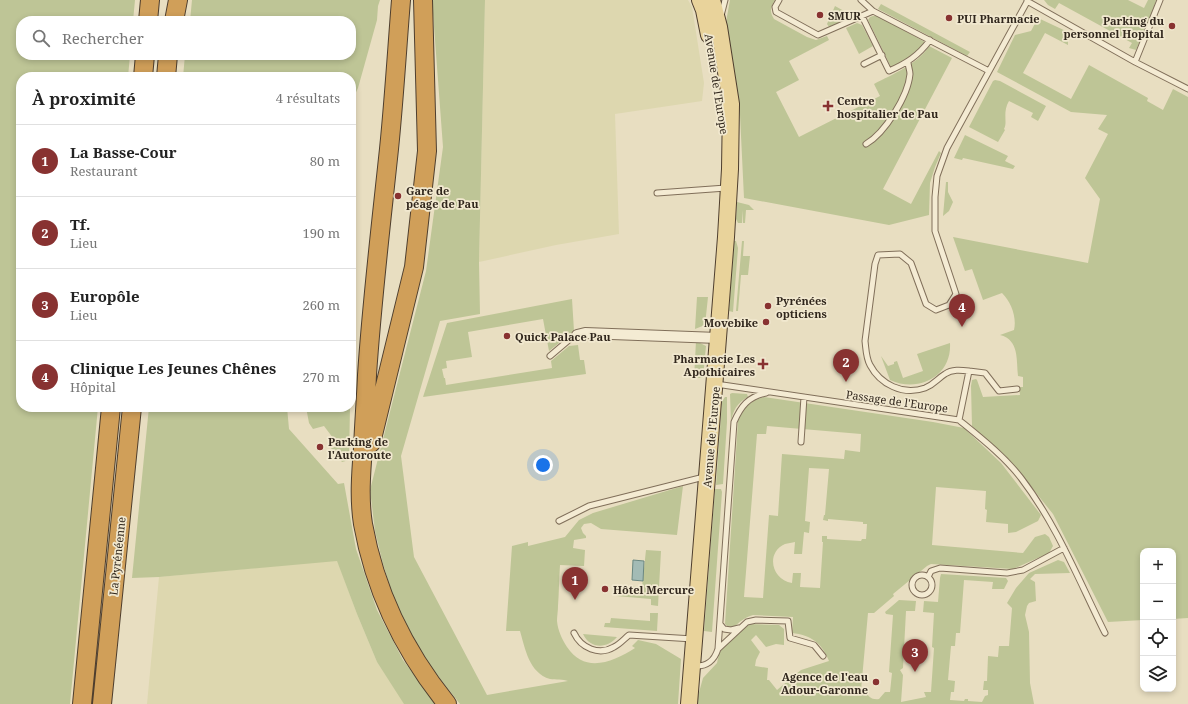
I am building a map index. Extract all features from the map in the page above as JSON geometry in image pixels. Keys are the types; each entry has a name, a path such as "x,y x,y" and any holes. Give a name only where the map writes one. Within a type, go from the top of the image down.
{"highway":[{"path":"148,16 150,0"},
{"path":"173,16 174,0"},
{"path":"174,16 178,0"},
{"path":"401,0 389,147 371,312 360,488 363,523 376,579 400,635 410,653 430,682 448,704"},
{"path":"360,488 414,267 427,151 423,0"},
{"path":"143,72 145,60"},
{"path":"166,72 168,60"},
{"name":"La Pyrénéenne","path":"82,704 111,412"},
{"name":"La Pyrénéenne","path":"102,704 131,412"}],"main road":[{"name":"Avenue de l'Europe","path":"700,0 704,10 710,37 730,169"},
{"name":"Avenue de l'Europe","path":"689,704 715,384 730,169 731,104 719,27 712,0"}],"street":[{"path":"577,335 585,333 718,338"}],"lane":[{"path":"719,27 725,0"},
{"path":"779,0 775,7 776,12 818,35 873,10"},
{"path":"861,0 873,10 989,71"},
{"path":"1134,62 1160,0"},
{"path":"1017,389 999,391 986,373 957,370 945,374 939,380 923,389 905,390 886,384 869,364 865,341 875,264 878,255 900,254 911,262 926,304 936,310 949,305 956,294 935,231 935,197 937,176 947,148 1028,1 1134,62 1188,89"},
{"path":"862,16 889,71 908,62 921,52 930,40"},
{"path":"864,64 882,55"},
{"path":"866,144 872,141 883,130 901,102 910,74 908,62"},
{"path":"657,193 729,188"},
{"path":"550,356 577,335"},
{"path":"959,420 969,371"},
{"name":"Passage de l'Europe","path":"715,384 959,420 988,443 1021,478 1053,526 1105,633"},
{"path":"692,666 708,664 716,657 718,649 734,422 740,409 745,404 757,395 769,392"},
{"path":"801,442 804,397"},
{"path":"559,521 589,506 707,477"},
{"path":"928,577 931,571 940,568 1007,573 1023,570 1064,548"},
{"path":"920,575 928,577 933,585 932,589 925,596 917,595 912,586 914,579 920,575"},
{"path":"718,649 747,622 756,620 788,621 790,638 814,645 823,656"},
{"path":"720,624 724,629 731,630 740,628"},
{"path":"574,633 576,638 584,646 597,651 606,651 613,648 629,635 694,639"}],"shaded area":[{"path":"485,0 688,0 692,7 704,83 702,101 615,114 619,234 556,245 479,262"},
{"path":"337,560 377,662 405,704 147,704 159,577"}],"green space":[{"path":"0,0 135,0 133,16 16,16 16,60 130,60 128,72 16,72 16,412 98,412 70,704 0,704"},
{"path":"192,0 380,0 377,20 356,92 356,72 183,72 185,60 356,60 356,16 190,16"},
{"path":"432,0 485,0 479,262 480,314 440,321 401,456 414,557 487,695 568,681 550,679 543,676 537,671 529,659 520,631 506,631 512,546 528,542 528,546 565,537 579,520 593,513 683,486 677,535 601,529 591,523 584,524 581,528 586,538 574,540 573,548 585,550 584,566 560,565 557,619 559,632 565,644 574,655 582,661 600,663 618,658 635,648 632,646 638,640 656,644 681,659 678,704 460,704 427,662 407,628 393,596 375,531 370,490 426,271 443,147"},
{"path":"730,0 775,0 771,9 771,14 774,19 807,37 816,40 827,36 829,40 789,61 799,80 776,92 799,137 880,96 874,84 912,63 929,46 952,58 883,189 911,204 939,151 941,153 930,183 929,215 889,225 744,198 740,115 726,22"},
{"path":"1044,0 1128,0 1144,8 1148,0 1156,0 1136,50 1129,48 1132,43 1059,3 1055,9 1048,5"},
{"path":"881,4 970,52 967,56 878,9"},
{"path":"835,6 853,16 829,27 827,24"},
{"path":"873,16 878,16 925,42 914,54 891,67 868,20"},
{"path":"1038,18 1068,32 1068,45 1045,33 1023,73 1071,99 1089,65 1148,98 1147,101 1163,110 1173,89 1188,97 1188,618 1176,619 1176,548 1140,548 1140,620 1108,622 1053,514 1020,473 972,426 972,380 977,380 983,397 1020,395 1019,387 1023,387 1023,377 1018,376 1017,358 1014,346 1011,341 1000,335 1014,330 1015,320 1011,305 1002,293 983,300 972,269 965,271 953,237 1088,263 1100,199 1085,178 1108,134 1098,129 1107,115 1071,112 997,72 1015,35 1031,31"},
{"path":"857,23 862,25 873,46 859,54 846,28"},
{"path":"993,81 1000,81 1046,106 1038,121 1031,117 1033,113 1009,101 1005,113 1005,130 998,142 969,127"},
{"path":"965,135 1008,156 1005,161 1015,166 1013,169 963,158 962,160 954,158"},
{"path":"946,182 948,182 948,192 953,202 949,211 943,216"},
{"path":"737,202 749,205 754,210 746,210 745,223 743,223 743,210 742,223 738,223 736,219"},
{"path":"734,241 736,241 738,248 733,312 729,311"},
{"path":"742,241 744,241 743,256 750,256 748,275 741,275 738,311 736,311"},
{"path":"697,297 708,297 705,325 695,329"},
{"path":"572,299 574,331 549,351 543,319 468,332 472,357 446,361 447,368 442,369 446,385 552,368 551,361 569,346 578,345 580,360 584,360 586,374 423,397 447,323"},
{"path":"696,341 706,346 703,378 694,378"},
{"path":"950,343 949,355 945,365 939,373 931,379 922,383 911,384 901,384 890,380 881,356 888,366 897,361 903,378 923,371 917,354"},
{"path":"730,394 747,394 748,397 736,407 731,422"},
{"path":"725,397 727,397 727,422 723,484 716,485 722,401"},
{"path":"764,397 964,428 1001,463 1041,515 1038,521 1016,532 1008,533 1008,524 986,522 986,491 936,487 932,545 1023,553 1035,537 1045,534 1049,537 1053,546 1049,553 1013,569 931,564 927,566 893,594 894,596 874,613 868,613 861,690 866,691 871,698 874,699 879,699 885,692 890,692 892,673 889,672 893,615 886,614 885,612 899,600 916,601 915,611 906,611 903,668 900,670 903,675 901,702 926,697 924,692 931,692 934,648 932,647 934,613 923,612 924,601 938,602 941,574 1006,578 1008,581 1004,589 992,589 993,582 964,580 960,633 956,633 955,646 951,646 948,680 955,681 954,692 951,692 950,700 964,701 965,699 968,699 968,701 982,702 985,696 988,695 988,690 983,690 984,681 987,681 988,656 998,657 999,646 1009,646 1012,608 1007,603 1016,588 1029,573 1058,560 1064,562 1070,573 1035,574 1030,579 1035,582 1036,601 1029,603 1025,615 1029,632 1030,683 1034,704 698,704 698,696 703,678 717,663 720,649 749,624 779,625 784,629 784,645 776,644 766,647 756,635 751,640 760,652 755,666 768,668 767,680 769,680 777,690 801,670 829,661 823,649 815,641 805,636 792,633 793,617 753,615 744,619 732,628 725,624 738,421 744,409 759,398","holes":["767,426 861,434 860,452 845,450 844,459 782,454 778,516 769,515 763,598 744,597 757,434 766,434","809,468 829,469 825,515 823,520 828,521 828,519 863,522 863,524 867,524 866,539 862,539 861,541 827,539 827,536 822,536 823,542 820,588 800,587 801,573 793,573 792,583 785,581 776,572 773,560 775,553 785,544 795,542 794,554 802,554 804,532 809,533 810,522 805,521"]},
{"path":"149,412 287,412 289,429 338,484 344,483 356,549 377,610 403,660 436,704 404,704 377,662 337,561 159,577 132,578"},
{"path":"307,412 350,412 349,460 342,462 331,448 339,446 324,426 313,429 309,423"},
{"path":"715,489 721,489 722,492 712,632 704,631"},
{"path":"646,550 661,551 658,606 651,605 651,599 616,596 627,589 627,586 642,587"},
{"path":"650,613 658,613 657,631 604,627 605,623 610,623 611,618 650,621"},
{"path":"583,634 617,637 608,644 599,646 594,645 586,639"}],"water":[{"path":"633,560 644,561 643,581 632,580"}],"place":[{"name":"SMUR","path":"820,15"},
{"name":"PUI Pharmacie","path":"949,18"},
{"name":"Parking du personnel Hopital","path":"1172,26"},
{"name":"Centre hospitalier de Pau","path":"828,106"},
{"name":"Gare de péage de Pau","path":"398,196"},
{"name":"Pyrénées opticiens","path":"768,306"},
{"name":"Movebike","path":"766,322"},
{"name":"Clinique Les Jeunes Chênes","path":"962,327"},
{"name":"Quick Palace Pau","path":"507,336"},
{"name":"Pharmacie Les Apothicaires","path":"763,364"},
{"name":"Tf.","path":"846,382"},
{"name":"Parking de l'Autoroute","path":"320,447"},
{"name":"Hôtel Mercure","path":"605,589"},
{"name":"La Basse-Cour","path":"575,600"},
{"name":"Europôle","path":"915,672"},
{"name":"Agence de l'eau Adour-Garonne","path":"876,682"}]}
